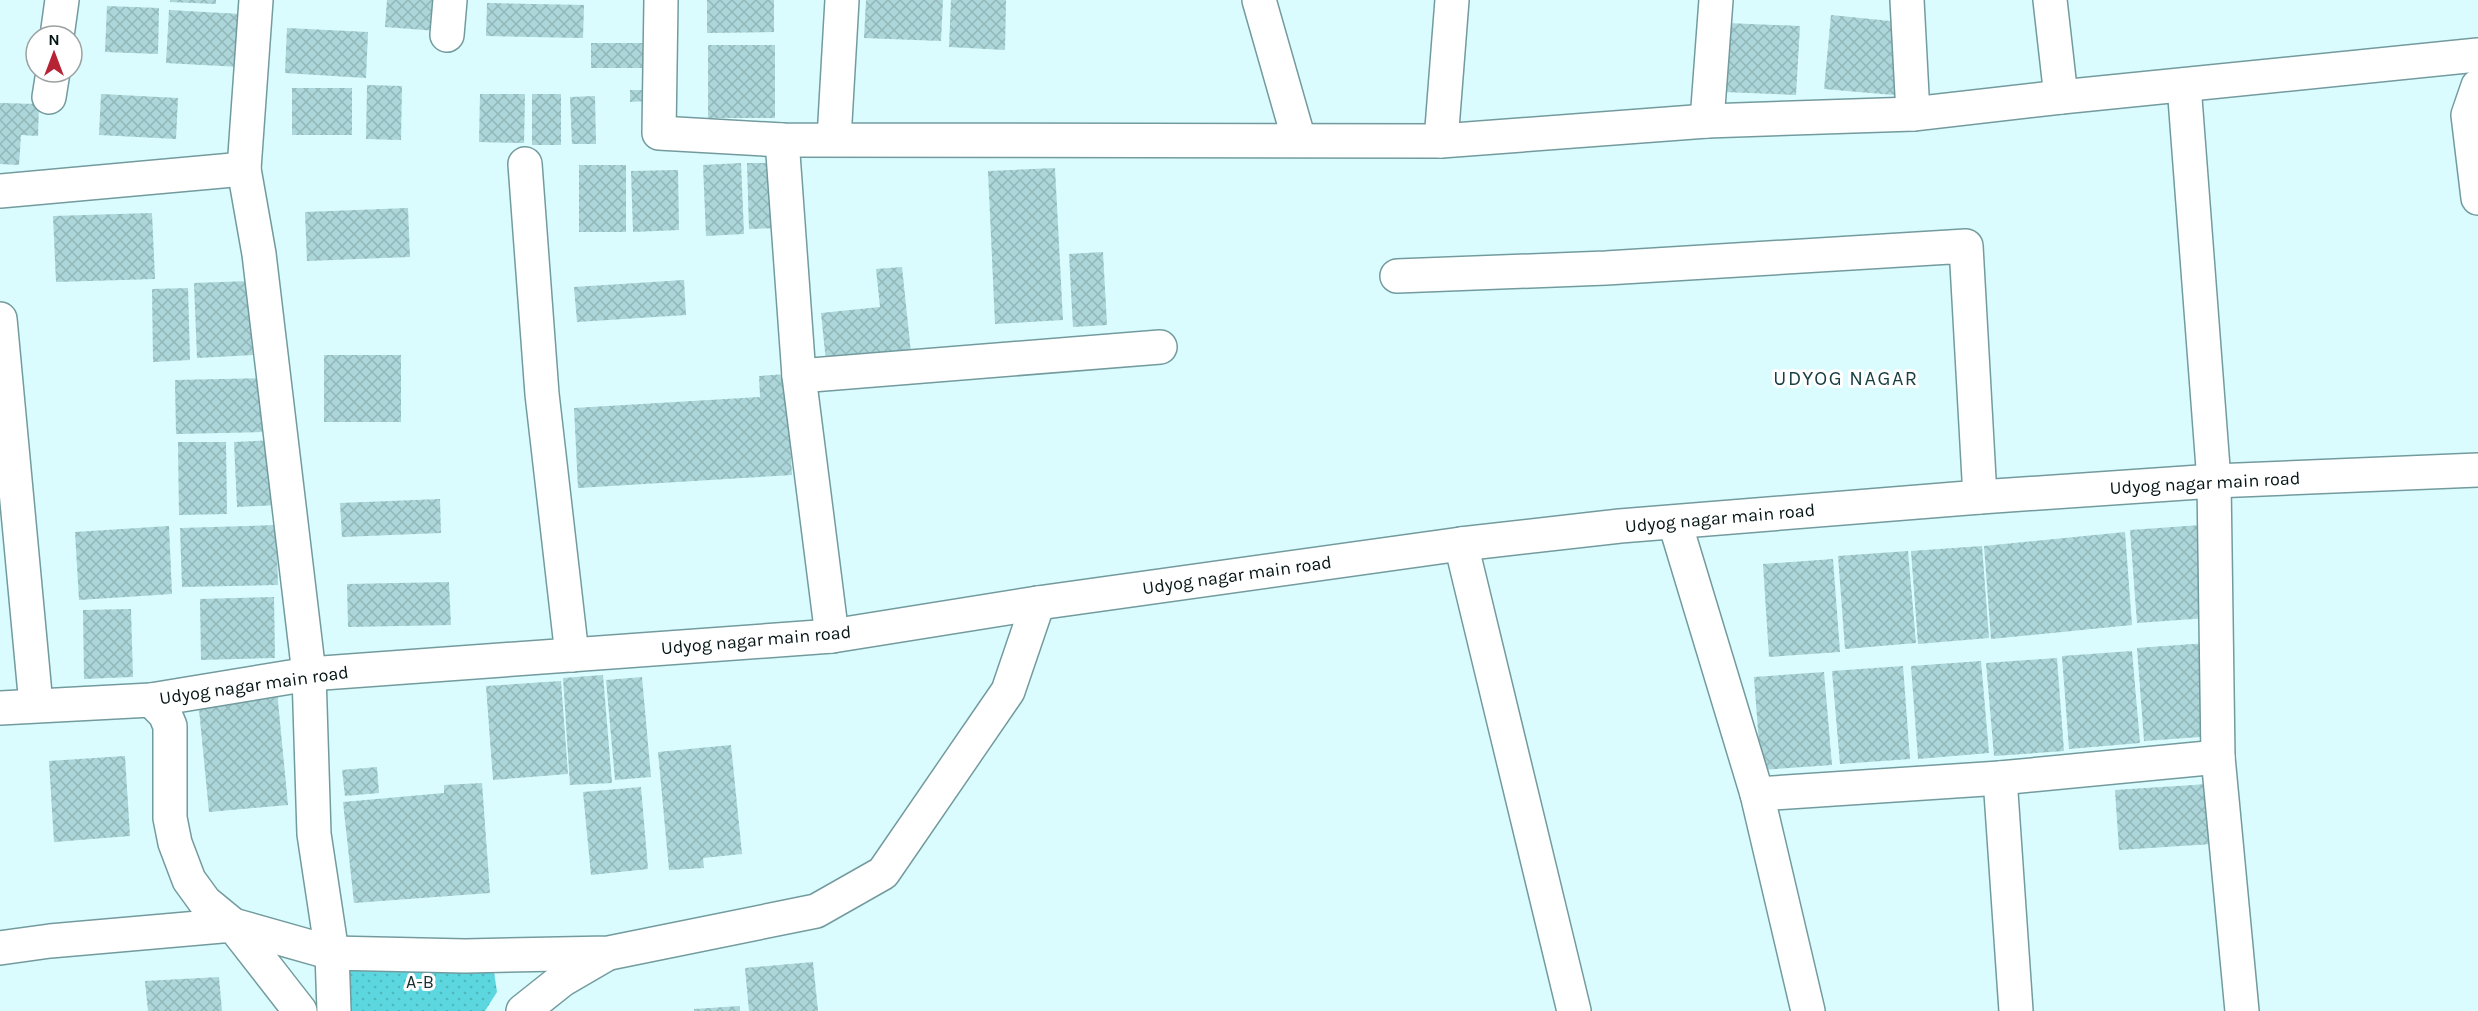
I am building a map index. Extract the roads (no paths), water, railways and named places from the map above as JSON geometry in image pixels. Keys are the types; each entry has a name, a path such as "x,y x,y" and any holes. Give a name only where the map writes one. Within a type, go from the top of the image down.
{"street":[{"path":"59,24 62,0"},
{"path":"256,0 244,169 259,254 309,674 314,834 332,953 334,1011"},
{"path":"447,34 450,0"},
{"path":"661,0 659,133 782,140 834,138 1441,141 1707,121 1913,114 2478,55"},
{"path":"834,138 842,0"},
{"path":"1259,0 1299,140"},
{"path":"1441,141 1452,0"},
{"path":"1707,121 1716,0"},
{"path":"1907,0 1913,114"},
{"path":"2050,0 2061,97"},
{"path":"2184,85 2214,482 2218,757 2242,1011"},
{"path":"2478,86 2468,115 2478,198"},
{"path":"782,140 799,376 832,636"},
{"path":"525,164 542,394 572,655"},
{"path":"0,191 244,169"},
{"path":"1397,276 1606,268 1966,246 1980,497"},
{"path":"0,320 36,705"},
{"path":"799,376 1160,347"},
{"name":"Udyog nagar main road","path":"0,708 151,700 309,674 832,636 1038,603 1461,544 1620,526 1980,497 2214,482 2478,470"},
{"path":"1675,523 1757,794 1808,1011"},
{"path":"1461,544 1574,1011"},
{"path":"0,948 50,941 233,925 332,953 465,956 609,952 816,911 883,873 1008,691 1038,603"},
{"path":"151,700 165,714 170,726 169,793 175,843 189,880 205,902 233,925 300,1011"},
{"path":"1757,794 2000,778 2218,757"},
{"path":"2000,778 2016,1011"},
{"path":"523,1011 562,980 609,952"}],"district":[{"name":"UDYOG NAGAR","path":"1846,378"}],"park label":[{"name":"A-B","path":"420,982"}]}
